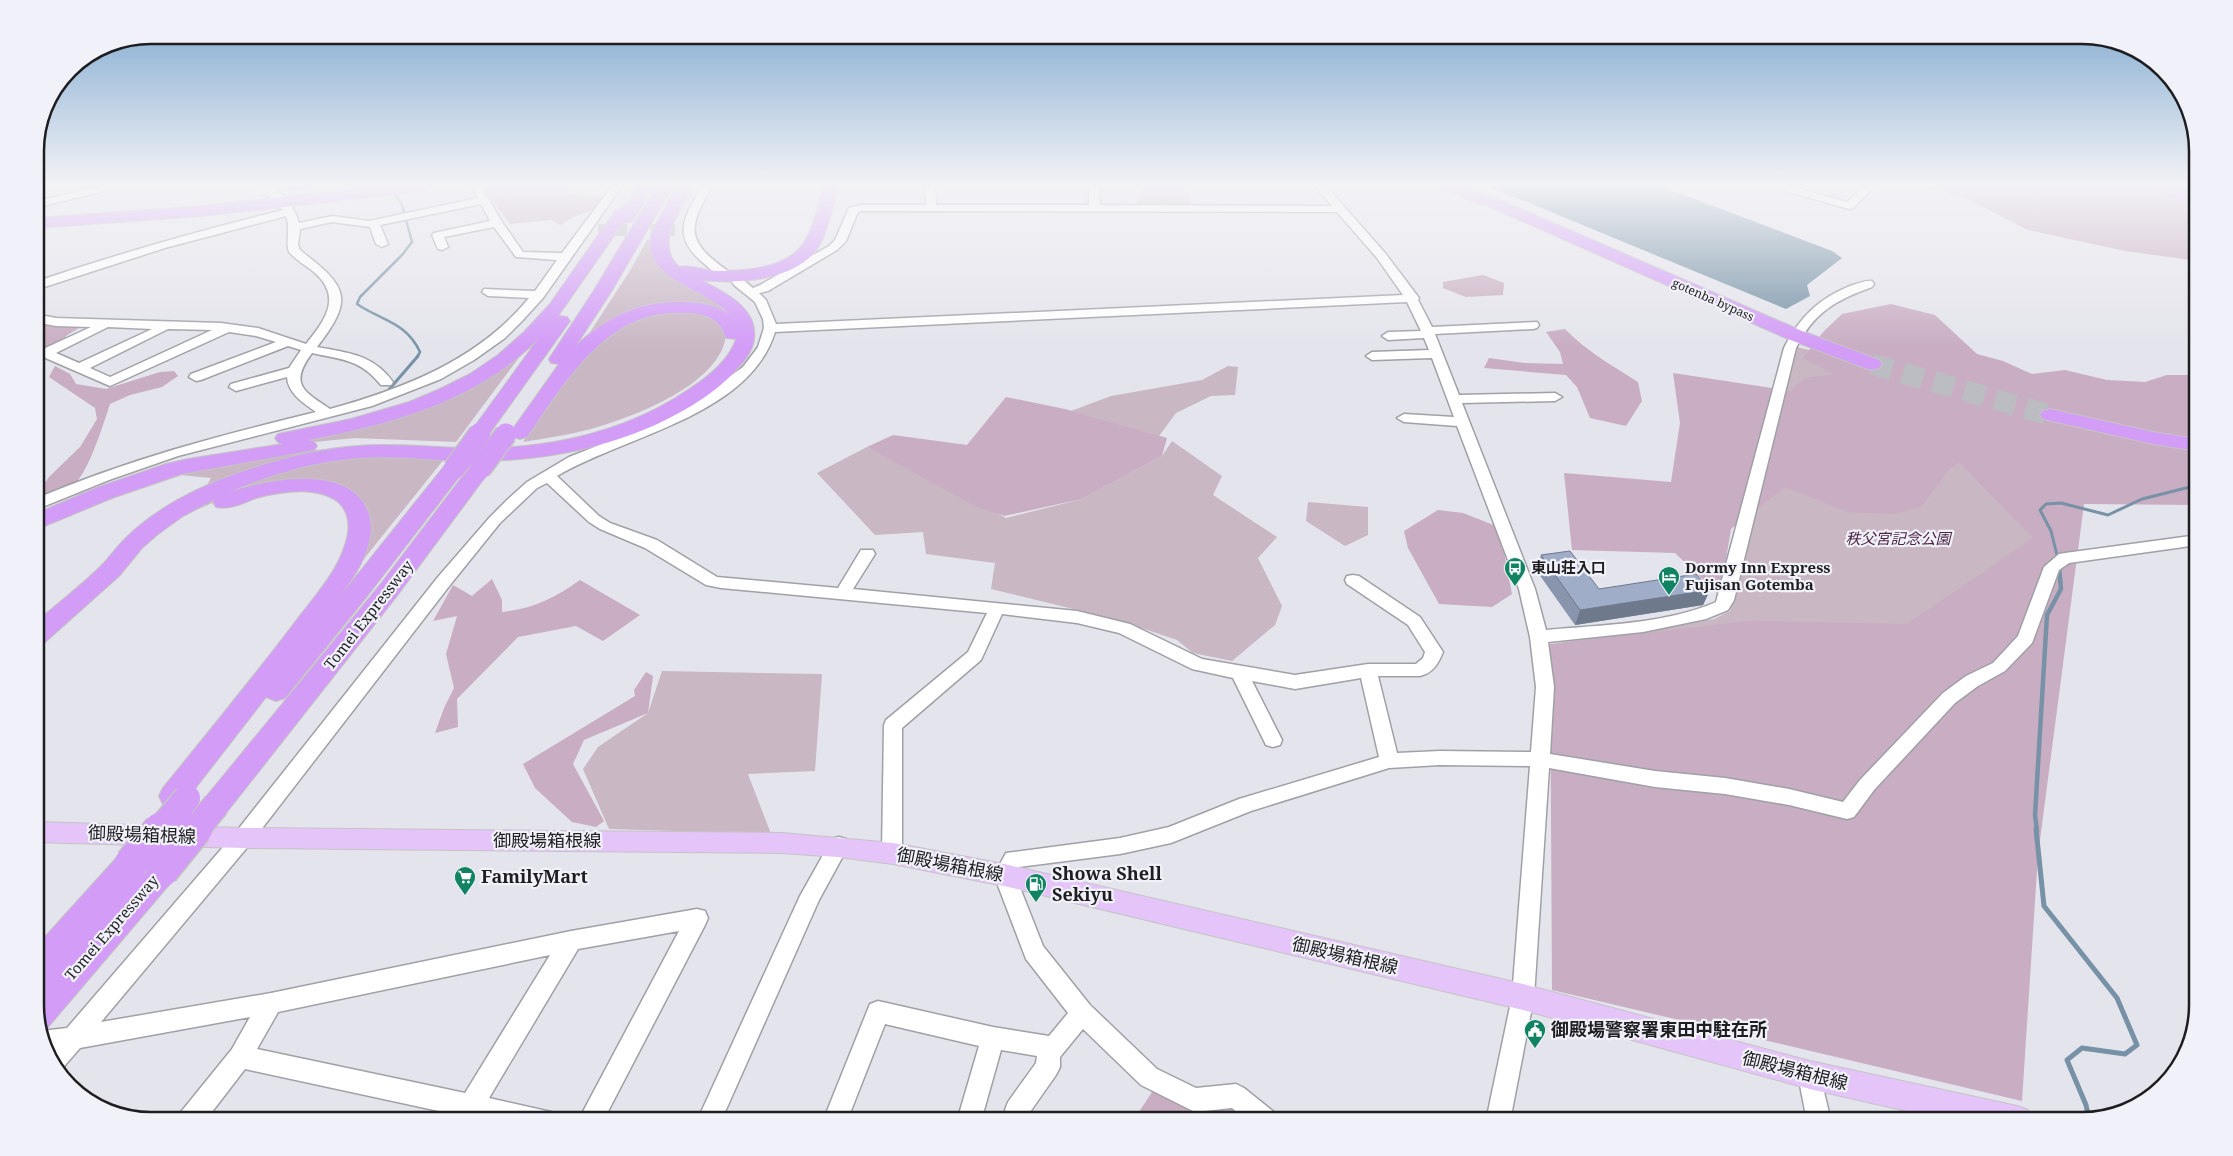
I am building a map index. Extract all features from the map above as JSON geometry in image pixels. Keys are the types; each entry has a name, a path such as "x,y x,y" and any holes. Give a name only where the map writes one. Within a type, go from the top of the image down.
{"highway":[{"path":"44,519 104,493 248,446 383,417 430,402 466,385 498,366 531,336 568,293 604,240"},
{"name":"Tomei Expressway","path":"44,961 79,922 180,797 360,589 454,469 581,291 613,240"},
{"name":"Tomei Expressway","path":"44,1007 162,871 299,704 448,513 487,468 513,433 592,309 633,240"},
{"path":"44,629 112,569 137,540 178,510 228,485 312,458 360,452 476,455 544,450 585,441 625,429 683,402 714,381 732,363 744,345 746,328 744,320 734,306 674,272 666,265 660,250 660,240"},
{"path":"665,261 689,273 720,277 750,275 778,268 793,261 811,246 813,240"},
{"name":"gotenba bypass","path":"1579,240 1795,335 1872,364"},
{"path":"174,470 311,446 381,443 502,446 545,442 581,435 638,416 671,401 697,384 725,357 733,341 732,328 726,320 715,312 689,307 652,310 618,321 601,332 586,346 513,433"},
{"path":"2050,415 2144,436 2189,444"},
{"path":"112,569 196,514 253,493 284,487 320,487 339,492 358,510 360,519 358,540 344,570 180,797"}],"main road":[{"name":"御殿場箱根線","path":"44,832 243,838 782,843 838,846 892,853 1004,874 1523,997 1810,1076 1927,1112"}],"street":[{"path":"44,283 183,240"},
{"path":"236,387 292,371 326,327 332,316 336,294 331,283 295,252 292,245 294,240"},
{"path":"380,240 382,244"},
{"path":"440,240 442,248"},
{"path":"509,240 520,255 565,258"},
{"path":"44,501 118,471 188,448 393,396 438,376 460,364 500,335 519,318 539,295 565,258 582,240"},
{"path":"692,240 700,254 724,273"},
{"path":"752,292 764,288 833,248 840,240"},
{"path":"1365,240 1413,298 1429,332 1527,589 1539,637 1545,687 1538,759 1523,997 1500,1112"},
{"path":"57,1057 243,838 444,581 495,520 547,475 574,460 669,422 719,394 752,364 764,347 770,328 766,309 752,292 738,282"},
{"path":"1539,637 1643,626 1706,614 1722,606 1726,600 1790,348 1795,335 1803,322 1831,299 1868,284"},
{"path":"488,292 539,295"},
{"path":"770,328 1413,298"},
{"path":"44,320 105,325 226,328 258,332 309,349 359,359 376,370 386,382"},
{"path":"105,325 46,353 110,382 226,328"},
{"path":"1388,336 1533,325"},
{"path":"79,368 166,326"},
{"path":"196,377 288,342"},
{"path":"1372,356 1437,354"},
{"path":"292,371 295,386 328,414"},
{"path":"1454,399 1555,397"},
{"path":"1404,418 1463,422"},
{"path":"547,475 600,523 651,544 712,581 720,583 1077,617 1124,628 1198,665 1295,682 1368,670 1420,670 1430,662 1434,652 1414,621 1353,580"},
{"path":"1255,1112 1236,1096 1196,1100 1148,1077 1082,1013 1034,952 1004,874 1013,859 1120,846 1171,835 1246,805 1389,761 1440,758 1538,759 1655,779 1734,788 1789,797 1847,811 1867,785 1948,698 1958,693 1972,681 1999,667 2026,639 2052,567 2056,563 2065,558 2189,541"},
{"path":"842,594 867,554"},
{"path":"892,853 893,725 975,656 997,608"},
{"path":"1368,670 1389,761"},
{"path":"1239,672 1273,740"},
{"path":"713,1112 810,896 838,846"},
{"path":"49,1040 73,1038 271,1003 570,941 697,918 595,1112"},
{"path":"471,1105 570,941"},
{"path":"197,1112 240,1057 271,1003"},
{"path":"839,1112 878,1012 993,1038 1054,1048 1082,1013"},
{"path":"972,1112 993,1038"},
{"path":"1017,1112 1016,1110 1048,1067 1049,1047"},
{"path":"240,1057 502,1112"},
{"path":"1810,1076 1816,1112"}],"green space":[{"path":"647,240 653,240 654,250 730,307 731,319 677,304 583,343 631,269"},
{"path":"679,310 707,315 726,331 722,350 711,367 694,382 674,395 630,416 591,429 523,442 561,387 595,344 640,316"},
{"path":"532,340 456,442 355,438 294,444 234,454 356,427 415,411"},
{"name":"秩父宮記念公園","path":"1797,347 1809,350 1867,376 2084,504 2019,636 1557,646 1563,642 1651,631 1714,619 1730,611 1789,361"},
{"path":"1228,366 1238,367 1235,395 1211,396 1176,413 1159,436 1071,411 1111,396 1202,380"},
{"path":"1172,441 1222,476 1213,495 1277,537 1258,558 1282,606 1275,625 1232,661 1193,653 1177,640 1118,620 991,589 995,563 926,554 923,532 875,535 817,473 867,447 1006,518 1082,499 1162,456"},
{"path":"349,447 204,490 211,478 180,475 264,456"},
{"path":"382,456 445,458 342,586 355,563 345,489 232,494 181,517 178,515 262,477 326,461"},
{"path":"1308,502 1368,507 1368,535 1345,546 1306,521"},
{"path":"662,671 822,674 815,771 748,774 771,834 609,829 583,769 598,747 648,713"}],"shaded area":[{"path":"2074,240 2189,240 2189,260 2125,251"},
{"path":"1483,275 1504,283 1503,295 1466,297 1443,288 1443,282"},
{"path":"1891,304 1935,315 1977,354 2003,361 2032,374 2065,370 2107,380 2145,382 2167,375 2189,375 2189,505 2084,504 2038,855 2022,1101 1552,990 1550,644 1749,621 1907,624 2033,538 1959,462 1948,471 1921,507 1893,514 1848,512 1785,487 1731,529 1720,596 1675,553 1572,550 1564,473 1671,482 1680,423 1673,373 1791,391 1804,378 1834,374 1803,358 1824,331 1842,314"},
{"path":"44,322 79,328 66,336 57,352 44,357"},
{"path":"1565,329 1591,352 1638,382 1642,401 1626,426 1590,418 1577,387 1566,375 1484,368 1489,358 1524,363 1563,364 1560,352 1546,332"},
{"path":"55,366 70,374 76,384 106,389 160,372 174,371 178,376 162,387 130,395 110,404 95,448 79,479 65,489 44,494 44,484 49,477 80,447 97,419 95,408 49,377"},
{"path":"1006,397 1065,409 1167,438 1162,456 1082,499 1004,516 975,506 867,447 893,435 967,445"},
{"path":"1438,510 1463,513 1496,526 1504,552 1512,594 1492,607 1439,604 1408,548 1404,531"},
{"path":"492,579 502,600 502,612 513,611 543,602 580,580 640,615 603,641 576,626 518,637 457,699 458,727 435,733 454,688 446,654 457,616 433,621 453,585 472,596"},
{"path":"646,672 653,676 648,713 584,740 573,764 604,821 596,827 572,822 535,788 523,764 635,696 634,690"},
{"path":"1154,1089 1236,1096 1256,1112 1139,1112"}],"water":[{"path":"1619,240 1803,240 1832,251 1842,258 1807,285 1810,296 1786,309"}],"building":[{"path":"1570,551 1599,589 1696,574 1710,590 1580,610 1541,555"}],"waterway":[{"path":"411,240 412,242 402,255 360,297 357,304 393,323 408,334 420,352 417,357"},
{"path":"386,393 418,356"},
{"path":"2058,559 2051,531 2040,510 2046,504 2061,503 2108,515 2142,499 2189,487"},
{"path":"2037,831 2035,815 2047,615 2061,589 2059,567"},
{"path":"2036,829 2044,906 2117,998 2137,1045 2125,1054 2082,1048 2067,1060 2087,1112"}],"tunnel":[{"path":"1872,364 2050,415"}],"place":[{"name":"東山荘入口","path":"1515,587"},
{"name":"Dormy Inn Express Fujisan Gotemba","path":"1669,596"},
{"name":"FamilyMart","path":"465,896"},
{"name":"Showa Shell Sekiyu","path":"1036,903"},
{"name":"御殿場警察署東田中駐在所","path":"1535,1049"}]}
